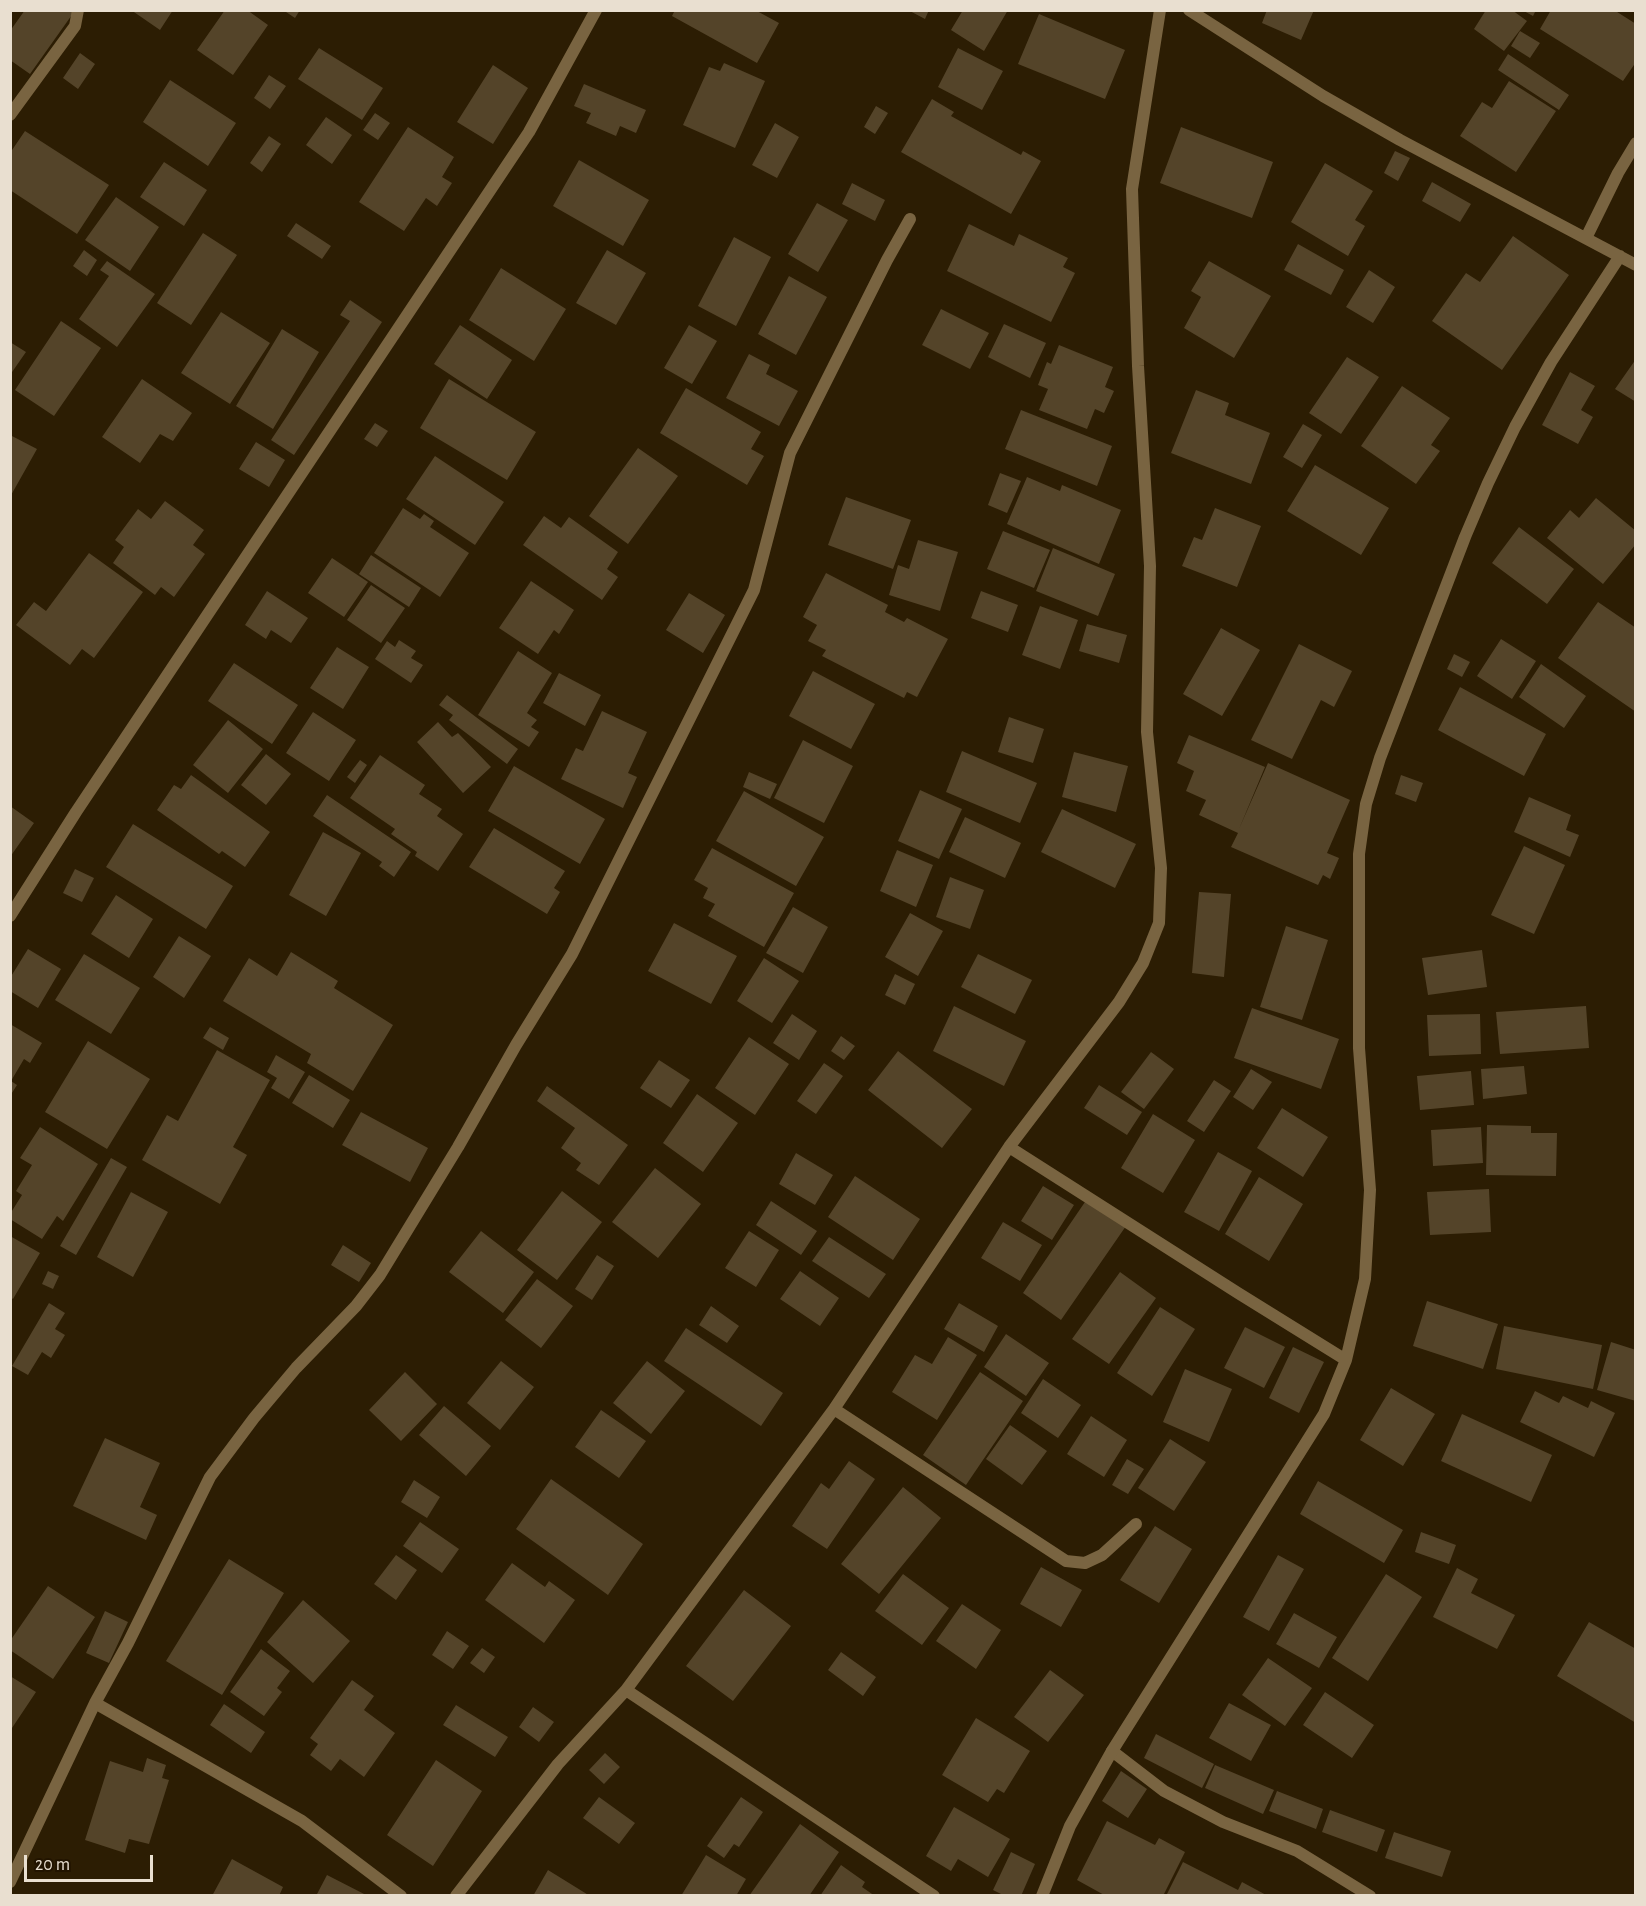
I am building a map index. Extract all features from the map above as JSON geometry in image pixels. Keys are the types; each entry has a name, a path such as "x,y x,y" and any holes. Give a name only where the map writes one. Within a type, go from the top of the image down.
{"street":[{"path":"10,115 75,26 78,10"},
{"path":"10,916 82,802 530,132 596,10"},
{"path":"456,1896 558,1764 626,1690 834,1409 1009,1147 1119,1002 1143,963 1159,923 1161,868 1147,732 1150,566 1138,366 1132,189 1160,10"},
{"path":"1190,10 1323,96 1390,135 1635,265"},
{"path":"1586,238 1635,143"},
{"path":"10,1882 95,1703 128,1643 210,1477 289,1376 356,1306 380,1275 572,954 754,590 790,453 910,219"},
{"path":"1042,1896 1070,1826 1112,1751 1324,1414 1346,1360 1365,1279 1370,1190 1359,1024 1359,854 1366,804 1384,747 1488,483 1551,362 1620,256"},
{"path":"1009,1147 1346,1360"},
{"path":"834,1409 1066,1561 1084,1563 1102,1555 1136,1524"},
{"path":"626,1690 934,1896"},
{"path":"95,1703 302,1821 401,1896"},
{"path":"1112,1751 1164,1791 1223,1822 1296,1851 1370,1896"}],"building":[{"path":"25,10 71,10 74,12 30,74 10,60 10,31"},
{"path":"131,10 173,10 160,30"},
{"path":"225,10 247,10 268,25 233,75 197,50"},
{"path":"283,10 300,10 295,18"},
{"path":"675,10 755,10 779,23 757,63 672,16"},
{"path":"908,10 929,10 925,19"},
{"path":"963,10 1008,10 984,51 951,30"},
{"path":"1267,10 1314,10 1301,40 1262,23"},
{"path":"1486,10 1512,10 1527,21 1504,51 1474,29"},
{"path":"1522,10 1536,10 1533,16"},
{"path":"1551,10 1614,10 1636,24 1636,62 1623,81 1540,29"},
{"path":"1039,14 1125,50 1105,99 1018,64"},
{"path":"1520,31 1540,43 1530,58 1511,46"},
{"path":"319,48 383,88 362,120 298,79"},
{"path":"958,48 1003,71 982,110 938,87"},
{"path":"80,53 95,64 78,89 63,78"},
{"path":"1508,54 1569,95 1559,110 1498,70"},
{"path":"724,63 765,81 735,148 683,125 709,67 720,71"},
{"path":"493,65 528,88 493,144 457,122"},
{"path":"269,75 286,86 270,109 254,98"},
{"path":"170,80 236,123 208,166 143,122"},
{"path":"1509,81 1556,111 1516,172 1460,136 1482,102 1492,108"},
{"path":"584,84 646,110 636,133 620,126 616,136 586,123 591,113 574,106"},
{"path":"932,99 954,112 951,116 1021,155 1023,151 1041,161 1011,214 901,152"},
{"path":"876,106 888,113 875,134 864,127"},
{"path":"375,113 390,123 378,140 363,130"},
{"path":"326,117 352,135 332,164 306,145"},
{"path":"775,123 799,137 777,178 752,165"},
{"path":"408,127 454,157 442,177 452,183 437,206 426,198 404,231 359,202"},
{"path":"1181,127 1273,162 1252,218 1160,183"},
{"path":"25,131 109,185 77,234 10,190 10,153"},
{"path":"269,136 281,144 262,172 250,163"},
{"path":"1395,151 1410,158 1398,181 1384,173"},
{"path":"579,160 649,200 623,246 553,206"},
{"path":"164,162 207,190 184,226 140,197"},
{"path":"1325,163 1373,191 1355,220 1365,226 1348,256 1291,222"},
{"path":"1432,182 1471,204 1460,222 1422,201"},
{"path":"852,183 885,200 875,221 842,204"},
{"path":"116,197 159,227 130,271 85,240"},
{"path":"817,203 848,220 818,272 788,254"},
{"path":"296,223 331,246 322,259 287,236"},
{"path":"969,224 1014,246 1019,234 1068,258 1063,267 1075,273 1051,322 947,271"},
{"path":"203,233 237,255 191,325 157,303"},
{"path":"1513,236 1569,275 1502,370 1432,321 1466,273 1480,282"},
{"path":"734,237 771,257 736,326 698,306"},
{"path":"1298,244 1344,270 1331,295 1284,270"},
{"path":"84,250 97,260 87,276 73,266"},
{"path":"607,250 646,273 616,325 576,303"},
{"path":"107,261 155,294 117,347 79,319 109,276 100,270"},
{"path":"1209,261 1271,296 1234,358 1184,328 1201,297 1191,291"},
{"path":"501,268 566,309 534,361 469,320"},
{"path":"1369,270 1395,287 1373,323 1346,307"},
{"path":"789,276 827,297 796,355 758,334"},
{"path":"350,300 382,322 294,455 271,440 350,321 340,315"},
{"path":"941,309 989,333 970,369 922,345"},
{"path":"221,312 270,343 230,404 181,373"},
{"path":"61,321 101,348 54,416 15,390"},
{"path":"1004,324 1046,343 1030,378 988,357"},
{"path":"460,325 512,360 487,399 434,364"},
{"path":"689,325 717,341 692,384 664,368"},
{"path":"282,329 319,352 273,429 236,406"},
{"path":"10,342 26,352 10,375"},
{"path":"1059,345 1113,367 1105,387 1114,391 1104,413 1095,409 1087,429 1039,410 1048,389 1038,385 1047,362 1051,364"},
{"path":"749,354 770,365 766,374 798,391 779,426 726,398"},
{"path":"1347,357 1379,377 1341,434 1309,413"},
{"path":"1636,359 1636,402 1615,389"},
{"path":"1570,372 1595,386 1581,410 1593,417 1578,444 1542,425"},
{"path":"142,379 192,413 173,441 160,434 140,463 102,437"},
{"path":"449,379 536,432 507,480 420,428"},
{"path":"1402,386 1450,418 1431,445 1440,451 1416,484 1361,446"},
{"path":"686,388 761,432 751,449 764,456 747,485 660,433"},
{"path":"1196,390 1229,403 1225,415 1270,433 1251,484 1171,453"},
{"path":"1021,410 1112,446 1097,486 1005,449"},
{"path":"375,423 388,431 377,447 364,439"},
{"path":"1303,424 1322,435 1302,468 1283,457"},
{"path":"10,435 37,449 10,497"},
{"path":"256,442 285,460 269,487 239,469"},
{"path":"638,448 678,476 628,544 589,516"},
{"path":"435,456 504,502 475,545 406,499"},
{"path":"1315,465 1389,508 1361,555 1287,511"},
{"path":"1000,473 1021,481 1007,513 988,505"},
{"path":"1027,477 1060,491 1062,485 1121,510 1099,564 1007,524"},
{"path":"846,497 911,520 893,569 828,545"},
{"path":"1596,498 1636,531 1636,544 1603,584 1547,538 1570,510 1579,518"},
{"path":"165,501 204,530 193,545 205,554 174,597 161,587 155,595 113,563 124,547 115,540 138,509 151,519"},
{"path":"403,508 420,519 424,514 434,521 430,527 469,553 440,597 374,553"},
{"path":"1215,508 1261,526 1237,587 1182,566 1194,537 1202,540"},
{"path":"544,516 561,528 569,517 618,552 607,569 618,577 602,600 523,545"},
{"path":"1519,527 1574,569 1547,604 1492,563"},
{"path":"1003,531 1050,550 1034,588 987,569"},
{"path":"918,540 958,552 940,611 889,595 898,565 909,569"},
{"path":"1053,548 1115,574 1098,616 1036,591"},
{"path":"89,553 143,592 94,658 82,649 70,665 16,625 34,602 46,611"},
{"path":"371,555 421,588 409,607 359,574"},
{"path":"332,558 368,582 344,617 308,593"},
{"path":"826,573 888,605 885,612 904,622 907,618 948,639 917,697 907,692 904,698 822,656 826,650 808,641 817,625 803,617"},
{"path":"531,581 574,610 559,634 554,630 538,654 499,628"},
{"path":"371,585 405,608 381,643 347,620"},
{"path":"267,591 308,618 291,643 271,630 266,639 245,625"},
{"path":"981,591 1018,605 1008,632 971,618"},
{"path":"689,593 725,615 703,653 666,630"},
{"path":"1598,602 1636,628 1636,712 1558,658"},
{"path":"1040,606 1078,620 1060,669 1022,655"},
{"path":"1087,624 1127,635 1119,663 1079,651"},
{"path":"1221,628 1260,650 1222,716 1183,694"},
{"path":"1501,639 1536,661 1512,699 1477,676"},
{"path":"399,640 416,651 411,658 423,665 411,683 375,659 387,641 395,647"},
{"path":"1299,644 1352,671 1334,707 1321,700 1292,759 1251,740"},
{"path":"337,647 369,667 343,709 310,688"},
{"path":"518,651 552,673 527,713 537,720 531,727 539,732 529,747 478,715"},
{"path":"1454,654 1470,662 1462,677 1447,669"},
{"path":"234,663 298,705 272,744 208,701"},
{"path":"1541,664 1586,696 1564,728 1519,697"},
{"path":"813,671 875,704 851,749 789,716"},
{"path":"559,673 601,695 585,726 543,703"},
{"path":"1460,687 1546,734 1524,776 1438,730"},
{"path":"447,695 518,749 507,764 449,720 453,715 439,705"},
{"path":"602,711 647,732 628,773 637,777 623,808 561,779 576,748 583,751"},
{"path":"313,712 356,740 329,781 286,753"},
{"path":"1009,717 1044,729 1033,763 998,752"},
{"path":"228,720 263,749 228,793 193,765"},
{"path":"438,722 452,737 458,733 491,767 463,793 417,742"},
{"path":"1189,735 1265,767 1239,829 1268,763 1350,800 1327,853 1339,858 1330,879 1323,875 1318,885 1231,847 1238,833 1199,815 1206,800 1186,791 1194,771 1177,763"},
{"path":"803,740 853,766 824,823 774,798"},
{"path":"962,751 1037,783 1020,823 946,792"},
{"path":"1074,752 1128,766 1116,812 1062,797"},
{"path":"266,754 291,774 266,805 241,785"},
{"path":"380,755 425,785 419,794 442,809 437,816 463,834 438,871 415,856 417,852 391,834 395,829 350,798"},
{"path":"360,760 367,765 355,783 347,777"},
{"path":"514,766 605,819 580,864 488,811"},
{"path":"749,772 777,784 770,799 743,787"},
{"path":"191,775 270,832 245,867 222,851 219,854 157,810 174,785 181,789"},
{"path":"1401,775 1423,783 1416,802 1395,794"},
{"path":"920,790 962,809 939,859 898,841"},
{"path":"744,791 824,837 796,886 716,841"},
{"path":"327,795 411,852 394,877 379,866 382,862 313,816"},
{"path":"1529,797 1571,815 1566,830 1579,835 1570,857 1514,832"},
{"path":"10,806 34,823 10,857"},
{"path":"1062,809 1136,844 1115,888 1041,852"},
{"path":"965,817 1021,843 1005,878 949,852"},
{"path":"133,824 233,886 206,929 106,867"},
{"path":"494,828 565,871 554,888 560,892 547,914 469,867"},
{"path":"323,832 361,853 326,916 289,895"},
{"path":"1524,846 1565,865 1534,934 1491,915"},
{"path":"712,848 794,893 764,947 708,916 715,904 703,898 708,888 694,880"},
{"path":"897,850 933,865 916,907 880,891"},
{"path":"75,869 94,878 82,902 63,893"},
{"path":"950,877 984,890 970,929 936,917"},
{"path":"1199,892 1231,894 1224,977 1192,973"},
{"path":"116,895 153,919 129,958 91,934"},
{"path":"793,907 828,927 803,973 766,953"},
{"path":"910,913 943,931 918,976 885,957"},
{"path":"674,923 737,956 711,1004 648,971"},
{"path":"1286,926 1328,940 1302,1020 1260,1007"},
{"path":"179,936 211,956 184,998 153,977"},
{"path":"28,949 61,969 38,1008 10,991 10,978"},
{"path":"1482,950 1487,987 1428,995 1422,958"},
{"path":"291,952 338,981 334,988 393,1025 353,1091 307,1063 311,1054 223,1001 249,958 277,976"},
{"path":"84,954 140,988 111,1034 55,1000"},
{"path":"978,954 1032,980 1015,1014 961,987"},
{"path":"764,958 799,981 772,1023 737,1001"},
{"path":"895,974 915,984 905,1005 885,995"},
{"path":"954,1006 1026,1041 1004,1086 933,1051"},
{"path":"1586,1006 1589,1048 1500,1054 1496,1012"},
{"path":"1252,1008 1339,1039 1321,1089 1234,1058"},
{"path":"792,1014 817,1031 799,1060 773,1043"},
{"path":"1480,1014 1481,1054 1429,1056 1427,1015"},
{"path":"10,1024 42,1043 30,1063 24,1059 11,1081 17,1085 10,1096"},
{"path":"210,1027 229,1038 223,1050 203,1038"},
{"path":"841,1036 855,1046 844,1060 831,1051"},
{"path":"749,1037 789,1064 755,1115 715,1088"},
{"path":"88,1041 150,1079 107,1149 45,1112"},
{"path":"217,1050 270,1080 233,1147 247,1155 220,1204 142,1160 167,1115 178,1121"},
{"path":"898,1051 972,1109 942,1148 868,1090"},
{"path":"1151,1052 1174,1069 1144,1109 1121,1092"},
{"path":"276,1055 305,1072 289,1099 271,1088 277,1078 267,1072"},
{"path":"659,1060 690,1080 671,1108 640,1088"},
{"path":"824,1063 843,1076 816,1114 797,1101"},
{"path":"1524,1066 1527,1094 1483,1099 1481,1069"},
{"path":"1251,1069 1272,1082 1253,1110 1233,1097"},
{"path":"1471,1071 1474,1105 1420,1110 1417,1076"},
{"path":"309,1075 350,1100 333,1128 292,1103"},
{"path":"1214,1080 1231,1091 1204,1132 1187,1121"},
{"path":"1099,1085 1142,1112 1127,1135 1084,1108"},
{"path":"547,1086 628,1145 599,1185 576,1170 581,1163 561,1148 575,1128 537,1101"},
{"path":"697,1094 738,1123 703,1172 663,1143"},
{"path":"1282,1108 1328,1137 1303,1177 1257,1148"},
{"path":"361,1112 428,1148 410,1182 342,1145"},
{"path":"1153,1114 1195,1140 1163,1193 1121,1168"},
{"path":"1487,1125 1531,1126 1531,1133 1557,1133 1556,1176 1486,1175"},
{"path":"40,1127 98,1164 63,1221 57,1216 42,1239 10,1219 10,1214 22,1195 16,1191 32,1165 20,1158"},
{"path":"1481,1127 1483,1163 1433,1166 1431,1130"},
{"path":"1218,1152 1252,1171 1219,1231 1184,1212"},
{"path":"796,1153 833,1175 815,1205 779,1184"},
{"path":"111,1158 127,1167 76,1255 60,1246"},
{"path":"655,1168 701,1204 658,1258 612,1222"},
{"path":"855,1176 920,1219 893,1260 828,1217"},
{"path":"1259,1177 1303,1204 1269,1261 1225,1234"},
{"path":"1043,1186 1074,1205 1052,1240 1021,1221"},
{"path":"1489,1189 1491,1232 1430,1235 1427,1192"},
{"path":"562,1191 602,1222 557,1280 517,1250"},
{"path":"131,1192 168,1212 133,1277 97,1257"},
{"path":"1087,1199 1126,1226 1061,1320 1023,1293"},
{"path":"771,1201 817,1231 801,1255 756,1225"},
{"path":"1003,1222 1042,1245 1020,1281 981,1258"},
{"path":"481,1231 534,1272 503,1313 449,1272"},
{"path":"749,1231 779,1250 756,1287 725,1268"},
{"path":"10,1236 40,1253 13,1299 10,1297"},
{"path":"829,1237 886,1274 869,1298 812,1261"},
{"path":"343,1245 371,1263 359,1282 331,1265"},
{"path":"597,1255 614,1266 592,1300 575,1289"},
{"path":"48,1271 59,1276 53,1289 42,1284"},
{"path":"800,1271 839,1298 820,1326 780,1299"},
{"path":"1120,1272 1156,1298 1109,1364 1072,1339"},
{"path":"537,1279 573,1306 541,1348 505,1320"},
{"path":"1427,1301 1498,1324 1483,1369 1413,1346"},
{"path":"49,1303 65,1313 55,1329 65,1335 51,1358 42,1352 28,1375 12,1366"},
{"path":"959,1303 998,1326 984,1352 944,1329"},
{"path":"711,1306 739,1326 727,1343 699,1325"},
{"path":"1160,1307 1195,1329 1152,1396 1117,1373"},
{"path":"1504,1326 1602,1345 1593,1389 1496,1369"},
{"path":"1245,1327 1285,1347 1264,1388 1224,1368"},
{"path":"686,1328 783,1393 761,1426 664,1361"},
{"path":"1006,1334 1049,1363 1026,1396 984,1367"},
{"path":"948,1337 977,1355 937,1420 892,1392 915,1355 932,1364"},
{"path":"1611,1342 1636,1350 1636,1401 1597,1390"},
{"path":"1293,1347 1324,1362 1299,1413 1269,1398"},
{"path":"501,1361 534,1387 500,1430 467,1403"},
{"path":"647,1361 685,1391 651,1434 613,1403"},
{"path":"1185,1369 1232,1389 1209,1442 1163,1422"},
{"path":"405,1372 437,1404 401,1441 369,1410"},
{"path":"980,1372 1023,1401 966,1485 923,1455"},
{"path":"1043,1379 1081,1405 1058,1438 1021,1413"},
{"path":"1391,1388 1435,1414 1403,1466 1360,1440"},
{"path":"1535,1391 1559,1403 1563,1396 1588,1408 1591,1401 1615,1413 1594,1457 1520,1422"},
{"path":"444,1406 491,1446 466,1476 419,1435"},
{"path":"601,1410 646,1441 619,1478 575,1447"},
{"path":"1462,1414 1552,1455 1531,1502 1441,1461"},
{"path":"1091,1416 1127,1440 1104,1477 1067,1454"},
{"path":"1010,1425 1047,1451 1022,1485 986,1459"},
{"path":"105,1438 160,1463 140,1507 157,1515 146,1540 73,1506"},
{"path":"1170,1439 1206,1462 1174,1511 1138,1488"},
{"path":"1127,1459 1144,1469 1128,1494 1112,1485"},
{"path":"849,1461 875,1479 827,1549 792,1526 821,1483 829,1489"},
{"path":"551,1479 643,1544 608,1595 516,1529"},
{"path":"414,1480 440,1497 427,1518 401,1502"},
{"path":"1318,1481 1403,1530 1384,1563 1300,1514"},
{"path":"903,1487 941,1518 879,1594 841,1564"},
{"path":"420,1522 459,1549 442,1573 403,1546"},
{"path":"1155,1526 1192,1549 1159,1603 1120,1580"},
{"path":"1421,1532 1456,1545 1449,1564 1415,1552"},
{"path":"396,1555 417,1570 396,1600 374,1584"},
{"path":"1278,1555 1304,1569 1269,1631 1243,1617"},
{"path":"229,1559 284,1593 222,1695 166,1661"},
{"path":"512,1563 545,1587 549,1581 575,1600 544,1643 485,1600"},
{"path":"1041,1567 1082,1590 1061,1627 1020,1604"},
{"path":"1457,1568 1478,1579 1471,1593 1515,1615 1497,1649 1433,1617"},
{"path":"903,1574 949,1608 922,1645 875,1611"},
{"path":"1386,1574 1422,1597 1368,1681 1332,1658"},
{"path":"48,1586 95,1617 53,1679 10,1650 10,1641"},
{"path":"744,1590 791,1626 733,1701 686,1666"},
{"path":"303,1600 350,1641 313,1683 267,1642"},
{"path":"962,1604 1001,1630 976,1669 936,1641"},
{"path":"105,1611 128,1622 109,1663 86,1653"},
{"path":"1294,1613 1337,1637 1319,1668 1276,1644"},
{"path":"1589,1622 1636,1649 1636,1723 1557,1676"},
{"path":"447,1631 469,1646 453,1669 432,1655"},
{"path":"482,1648 495,1657 484,1673 470,1663"},
{"path":"261,1649 290,1671 277,1688 282,1692 264,1716 230,1692"},
{"path":"841,1652 876,1677 863,1696 828,1670"},
{"path":"1268,1658 1312,1688 1285,1726 1242,1695"},
{"path":"1050,1670 1084,1695 1048,1742 1014,1717"},
{"path":"10,1676 36,1692 10,1731"},
{"path":"352,1680 374,1696 364,1710 395,1733 364,1777 340,1759 331,1771 310,1755 318,1744 310,1738"},
{"path":"1325,1692 1374,1725 1352,1758 1303,1725"},
{"path":"1229,1703 1271,1725 1251,1761 1209,1738"},
{"path":"224,1704 265,1732 251,1753 210,1725"},
{"path":"456,1705 508,1737 495,1757 443,1725"},
{"path":"533,1707 554,1722 539,1742 519,1727"},
{"path":"976,1718 1030,1751 1004,1793 997,1789 988,1802 942,1775"},
{"path":"1156,1734 1214,1764 1202,1788 1144,1758"},
{"path":"605,1753 620,1767 604,1784 589,1770"},
{"path":"147,1758 166,1765 162,1778 169,1780 149,1844 129,1839 125,1853 85,1840 110,1761 143,1772"},
{"path":"436,1760 482,1791 433,1866 387,1835"},
{"path":"1215,1765 1274,1790 1263,1814 1205,1788"},
{"path":"1121,1771 1147,1789 1128,1818 1102,1801"},
{"path":"1277,1791 1323,1809 1316,1829 1269,1811"},
{"path":"599,1797 635,1823 619,1844 583,1818"},
{"path":"741,1797 763,1812 739,1847 734,1844 724,1858 707,1846"},
{"path":"954,1807 1010,1839 988,1877 958,1859 951,1871 926,1856"},
{"path":"1330,1810 1385,1830 1377,1852 1322,1832"},
{"path":"1107,1821 1155,1845 1159,1838 1185,1852 1163,1896 1106,1896 1077,1880"},
{"path":"800,1824 839,1852 809,1896 749,1896"},
{"path":"1394,1832 1451,1851 1442,1877 1385,1858"},
{"path":"1011,1852 1035,1864 1021,1896 1005,1896 993,1890"},
{"path":"706,1855 746,1879 736,1896 681,1896"},
{"path":"232,1859 283,1887 279,1896 212,1896"},
{"path":"1183,1862 1238,1890 1242,1882 1268,1896 1166,1896"},
{"path":"841,1865 865,1882 862,1887 875,1896 820,1896"},
{"path":"548,1870 590,1896 533,1896"},
{"path":"327,1875 368,1896 316,1896"}]}
